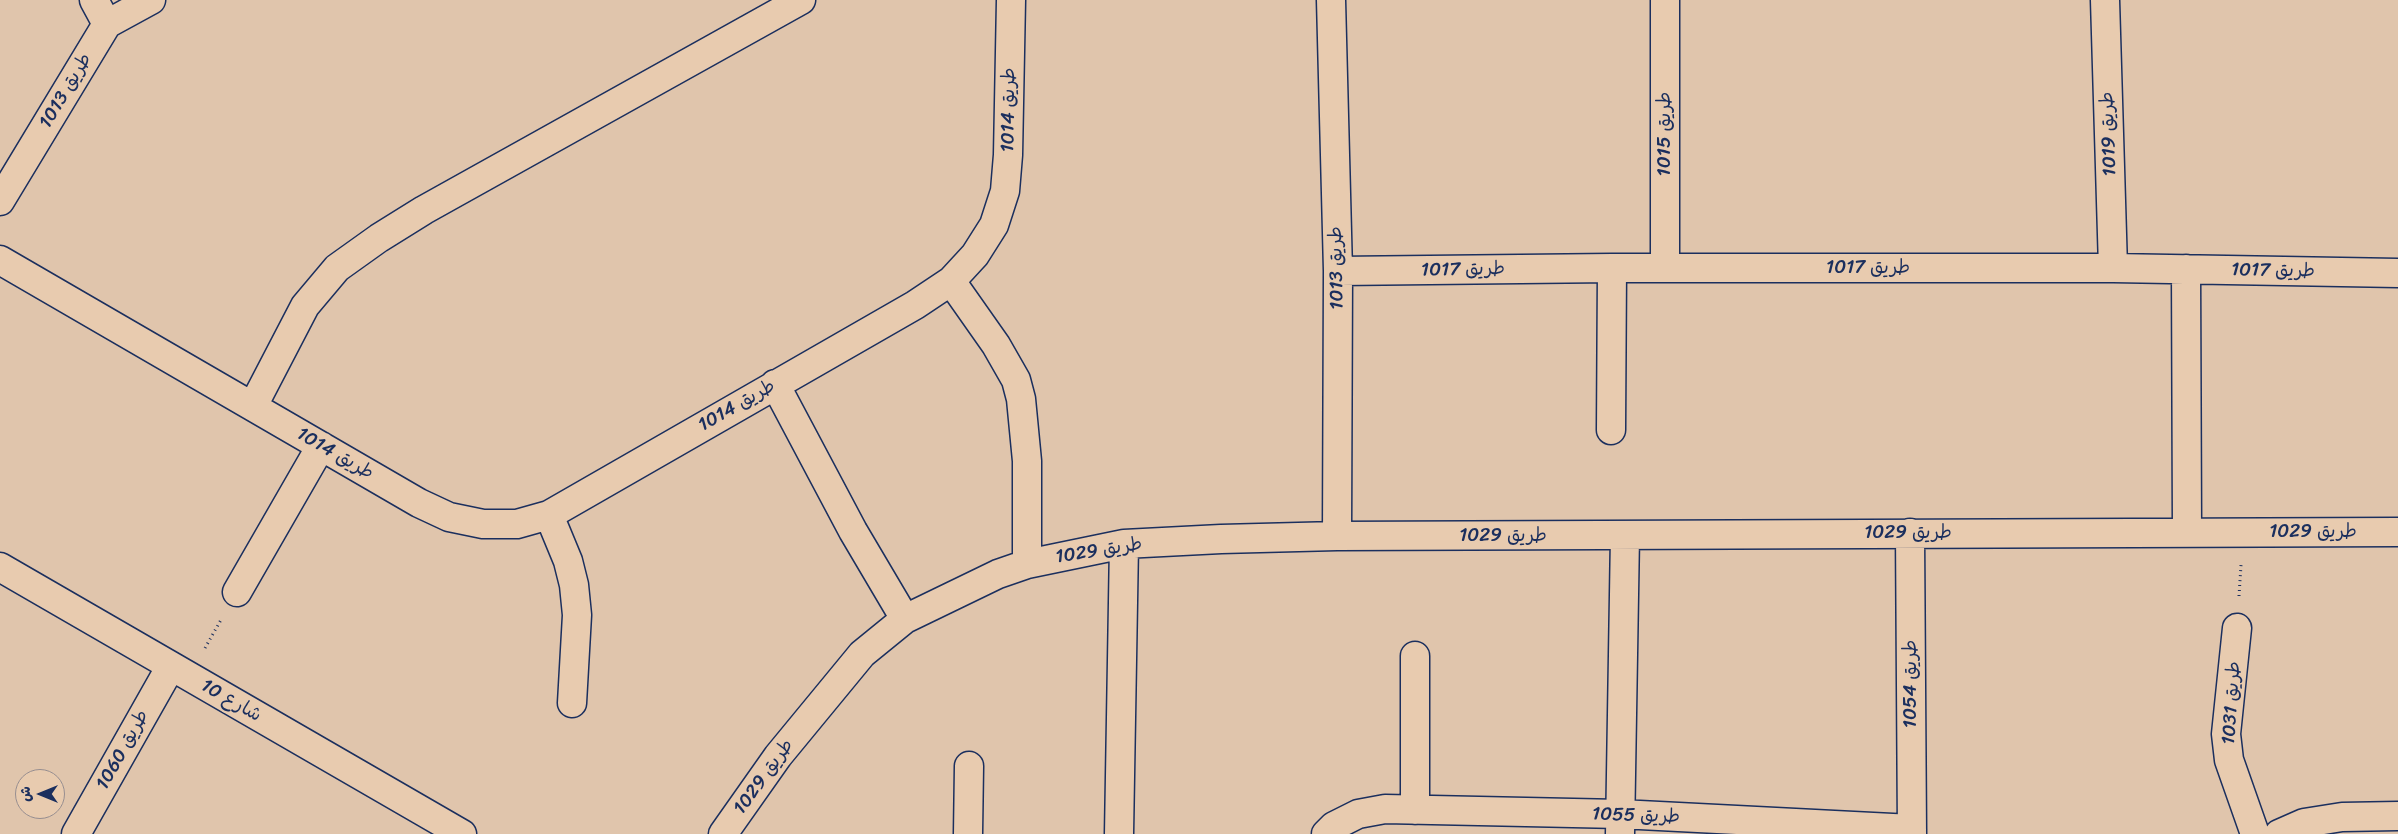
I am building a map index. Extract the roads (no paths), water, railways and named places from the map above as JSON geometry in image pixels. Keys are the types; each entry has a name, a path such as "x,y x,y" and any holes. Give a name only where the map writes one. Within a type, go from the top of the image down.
{"street":[{"path":"94,0 107,24"},
{"name":"طريق 1013","path":"0,202 107,24 150,0"},
{"path":"253,406 305,306 337,268 379,238 424,210 801,0"},
{"name":"طريق 1014","path":"0,260 419,503 449,517 483,524 516,524 549,515 914,305 951,281 975,255 994,225 1005,191 1008,155 1011,0"},
{"name":"طريق 1013","path":"1331,0 1338,271 1337,536"},
{"name":"طريق 1015","path":"1665,0 1665,268"},
{"name":"طريق 1019","path":"2105,0 2113,268"},
{"path":"1611,430 1612,268"},
{"name":"طريق 1017","path":"1338,271 1612,268 2113,268 2398,273"},
{"path":"2186,269 2187,532"},
{"path":"951,281 996,344 1016,380 1021,400 1028,461 1028,564"},
{"path":"775,384 853,530 904,619"},
{"path":"237,592 321,446"},
{"path":"549,515 568,561 574,585 577,614 572,703"},
{"name":"طريق 1029","path":"723,834 778,756 862,654 904,619 998,574 1028,564 1124,544 1337,536 2398,532"},
{"name":"طريق 1054","path":"1910,533 1912,832"},
{"path":"1620,824 1625,535"},
{"path":"1119,834 1120,687 1124,544"},
{"name":"شارع 10","path":"0,567 462,834"},
{"name":"طريق 1031","path":"2237,628 2226,734 2229,760 2255,834"},
{"path":"1415,810 1416,656"},
{"name":"طريق 1060","path":"76,834 180,671"},
{"path":"968,834 969,766"},
{"name":"طريق 1055","path":"1326,834 1334,826 1358,814 1385,809 1415,810 1540,824 1620,824 1912,832"},
{"path":"2279,834 2304,823 2342,817 2398,816"}]}
